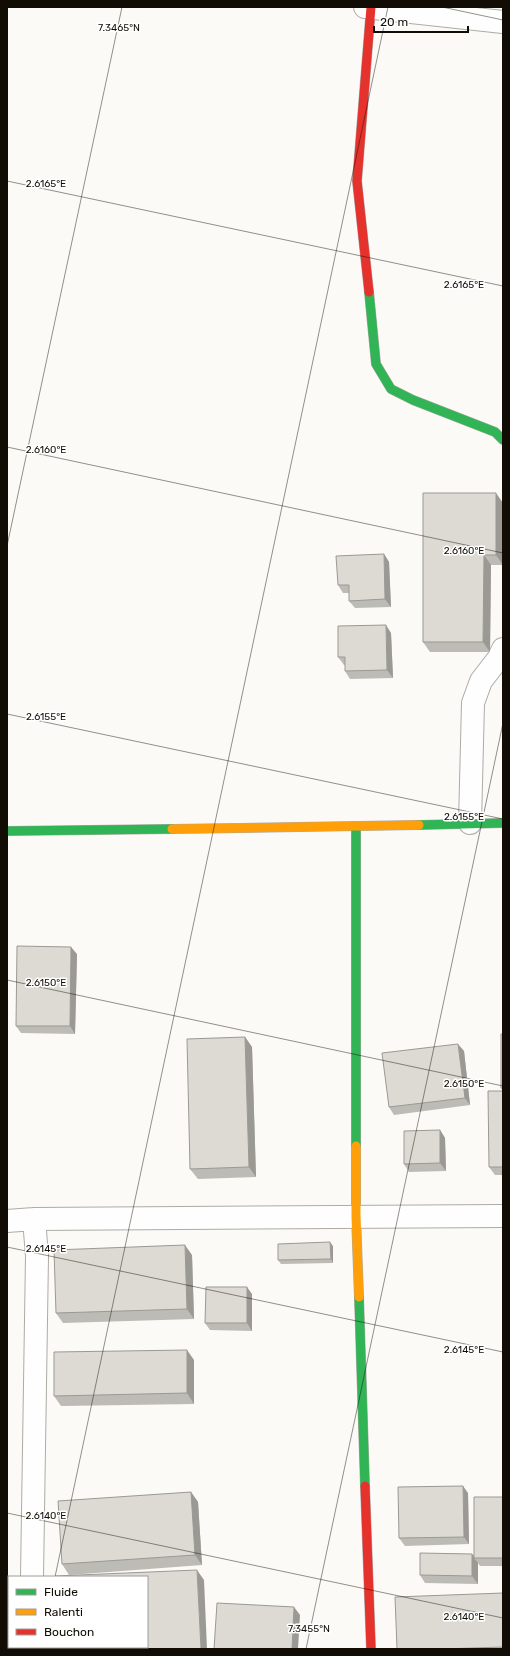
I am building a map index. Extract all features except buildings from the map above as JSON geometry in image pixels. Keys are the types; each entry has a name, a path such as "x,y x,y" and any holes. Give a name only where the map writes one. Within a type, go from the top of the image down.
{"street":[{"path":"503,22 369,7 357,181 376,364 391,389 413,400 495,432 503,440"},
{"path":"470,823 473,703 481,681 498,659 503,649"},
{"path":"7,831 356,827 503,823"},
{"path":"356,827 356,1216 371,1649"},
{"path":"7,1221 34,1219 503,1216"},
{"path":"32,1576 37,1256 34,1219"}],"traffic: fast":[{"path":"369,292 376,364 391,389 413,400 495,432 503,440"},
{"path":"419,825 503,823"},
{"path":"356,827 356,1146"},
{"path":"7,831 172,829"},
{"path":"359,1297 365,1486"}],"traffic: slow":[{"path":"172,829 419,825"},
{"path":"356,1146 356,1216 359,1297"}],"traffic: jam":[{"path":"369,292 357,181 371,7"},
{"path":"365,1486 371,1649"}]}
